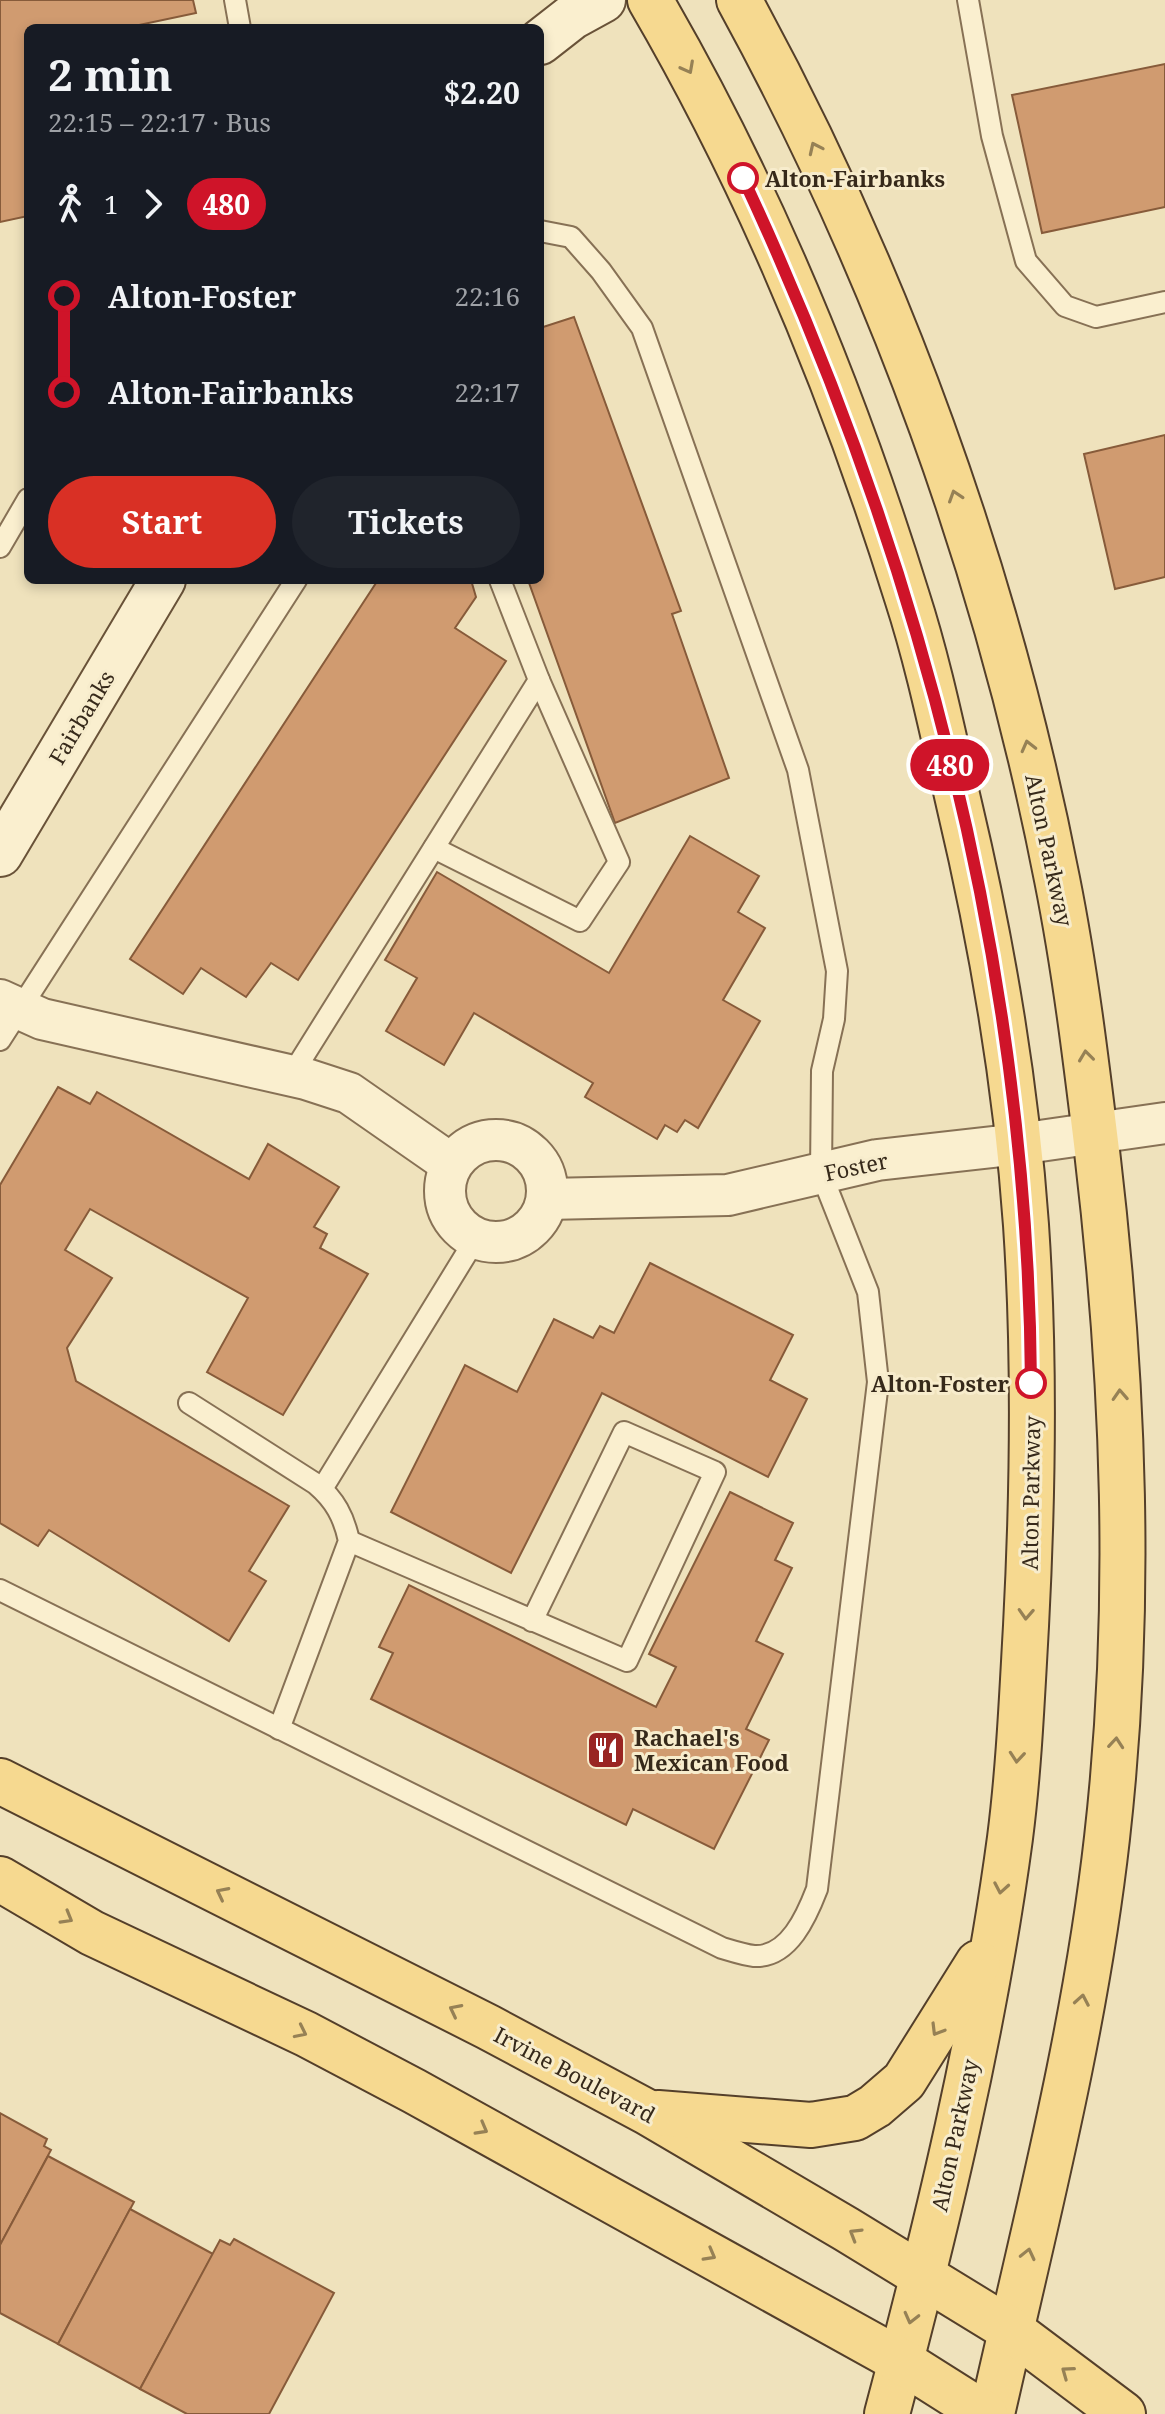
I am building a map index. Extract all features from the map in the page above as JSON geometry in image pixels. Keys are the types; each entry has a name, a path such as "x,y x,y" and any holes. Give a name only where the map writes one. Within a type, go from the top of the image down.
{"main road":[{"name":"Alton Parkway","path":"650,0 730,150 821,355 908,598 930,676 978,880 1006,1038 1019,1144 1031,1337 1029,1568 1010,1836 965,2085 887,2414"},
{"name":"Alton Parkway","path":"739,0 795,105 867,262 920,394 973,551 1017,704 1057,879 1082,1027 1112,1293 1125,1547 1118,1714 1108,1835 1090,1956 1054,2150 992,2414"},
{"name":"Irvine Boulevard","path":"0,1781 488,2027 647,2112 1011,2330 1123,2414"},
{"path":"0,1879 92,1933 306,2034 414,2091 901,2361 985,2414"},
{"path":"647,2112 811,2125 855,2118 875,2106 904,2081 992,1939"}],"street":[{"path":"544,39 572,17 603,0"},
{"name":"Fairbanks","path":"0,854 161,584"},
{"path":"6,1016 42,1019 291,1076 349,1093 451,1164"},
{"name":"Foster","path":"547,1199 728,1195 877,1160 1165,1123"},
{"path":"503,1140 523,1146 538,1160 546,1178 547,1199 540,1218 526,1233 508,1242 488,1243 454,1222 445,1204 444,1184 451,1164 465,1150 483,1141 503,1140"}],"lane":[{"path":"235,0 239,24"},
{"path":"968,0 992,136 1026,261 1065,306 1096,317 1165,302"},
{"path":"0,1590 722,1948 756,1957 773,1951 791,1939 806,1917 817,1889 878,1382 868,1292 821,1173 822,1071 834,1019 837,971 798,770 642,328 601,271 571,237 544,232"},
{"path":"0,547 24,506"},
{"path":"6,1016 293,584"},
{"path":"434,848 580,921 619,862 539,680 502,584"},
{"path":"291,1076 539,680"},
{"path":"322,1489 476,1238"},
{"path":"189,1403 322,1489 338,1507 345,1523 349,1541 279,1729"},
{"path":"349,1541 532,1621 627,1661 715,1472 624,1432 532,1621"}],"building":[{"path":"0,0 193,0 196,13 144,24 24,24 24,217 0,222"},
{"path":"1165,64 1165,207 1042,233 1012,95"},
{"path":"574,317 681,611 672,614 729,778 615,823 529,584 544,584 544,327"},
{"path":"1165,435 1165,577 1115,589 1084,454"},
{"path":"375,584 472,584 476,597 455,628 506,661 298,980 271,963 246,997 201,968 183,994 130,959"},
{"path":"690,836 759,876 738,912 765,928 723,1000 760,1021 698,1128 685,1120 677,1132 665,1125 657,1139 585,1097 593,1083 474,1013 444,1065 386,1031 417,978 385,960 437,872 609,973"},
{"path":"58,1087 90,1104 97,1092 249,1179 268,1144 339,1187 314,1227 327,1234 320,1248 368,1274 283,1415 207,1372 248,1298 90,1209 65,1250 112,1278 67,1348 76,1381 289,1506 249,1571 266,1581 229,1641 49,1530 38,1546 0,1523 0,1185"},
{"path":"650,1263 793,1335 770,1380 807,1399 768,1477 602,1393 511,1573 391,1512 465,1365 517,1392 554,1319 593,1338 600,1326 614,1333"},
{"path":"730,1492 793,1523 775,1560 792,1568 756,1641 783,1654 746,1729 769,1740 714,1849 633,1809 626,1825 371,1699 393,1653 379,1647 409,1585 656,1707 676,1667 649,1654"},
{"path":"0,2113 47,2139 44,2146 51,2150 0,2245"},
{"path":"48,2156 134,2202 58,2344 0,2313 0,2245"},
{"path":"130,2209 213,2254 140,2389 58,2344"},
{"path":"234,2239 334,2293 269,2414 187,2414 140,2389 220,2240 230,2245"}],"bus line":[{"name":"480","path":"743,178 821,355 908,598 930,676 975,866 1006,1038 1026,1226 1031,1383"}],"place":[{"name":"Alton-Fairbanks","path":"743,178"},
{"name":"Alton-Foster","path":"1031,1383"},
{"name":"Rachael's Mexican Food","path":"606,1750"}]}
